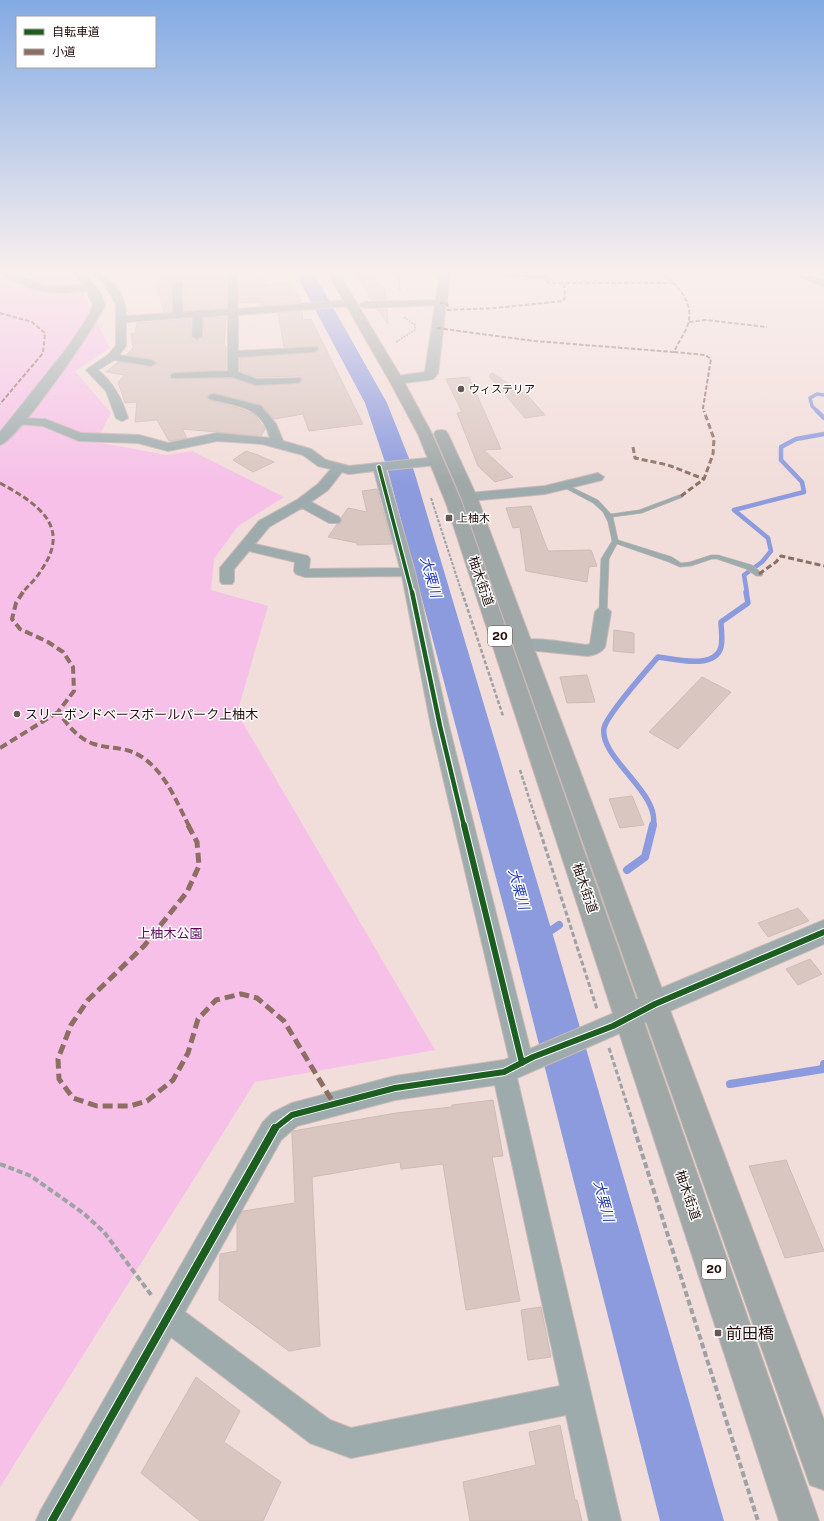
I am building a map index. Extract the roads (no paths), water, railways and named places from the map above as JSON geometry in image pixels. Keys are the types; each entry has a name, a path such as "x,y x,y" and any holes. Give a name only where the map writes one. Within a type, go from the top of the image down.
{"main road":[{"name":"柚木街道","path":"376,343 441,434 469,497 524,645 617,1022 824,1471"},
{"name":"柚木街道","path":"402,380 454,503 617,1022 799,1521"}],"street":[{"path":"0,441 17,421 75,343"},
{"path":"121,343 121,346 112,357 91,370 106,382 117,401 122,418"},
{"path":"233,343 234,374"},
{"path":"402,380 428,376 431,373 435,343"},
{"path":"233,354 313,349"},
{"path":"141,371 159,355"},
{"path":"112,357 151,363"},
{"path":"176,376 234,374 256,382 296,380"},
{"path":"214,397 257,408 277,437 277,444"},
{"path":"17,421 44,423 80,437 139,439 168,447 217,437 262,440 307,452 322,463 349,470 437,461"},
{"path":"382,467 408,572 440,726 520,1064 577,1398 605,1521"},
{"path":"228,581 227,568 257,531 271,518 302,503 324,487 339,468"},
{"path":"469,497 565,486 598,477"},
{"path":"302,503 334,520"},
{"path":"245,546 302,558 301,571 305,573 408,572"},
{"path":"524,645 541,644 588,651 597,647 603,612"},
{"path":"52,1521 272,1131 281,1122 292,1115 395,1088 520,1064 824,932"},
{"path":"168,1317 321,1432 352,1442 577,1398"}],"lane":[{"path":"565,486 591,498 601,506 609,516 615,541 604,558 603,612"},
{"path":"609,516 640,512 681,496"},
{"path":"615,541 680,564 691,564 711,557 718,557 749,567 759,574"}],"waterway":[{"name":"大栗川","path":"343,343 376,403 401,471 534,942 692,1521"},
{"path":"824,395 817,394 810,398 812,406 824,418"},
{"path":"747,593 744,575 762,562 771,551 768,538 734,510 804,492 802,482 781,460 781,447 796,439 824,434"},
{"path":"653,825 653,814 648,801 640,788 611,751 605,739 604,728 612,713 658,657 683,661 703,661 711,659 717,654 722,644 721,622 748,603 746,592"},
{"path":"627,870 645,857 653,825"},
{"path":"534,942 559,925"},
{"path":"730,1084 823,1069 824,1064"},
{"path":"579,1112 589,1110"}],"place":[{"name":"ウィステリア","path":"461,389"},
{"name":"上柚木","path":"449,518"},
{"name":"スリーボンドベースボールパーク上柚木","path":"17,714"},
{"name":"前田橋","path":"718,1333"}],"park label":[{"name":"上柚木公園","path":"170,933"}]}
